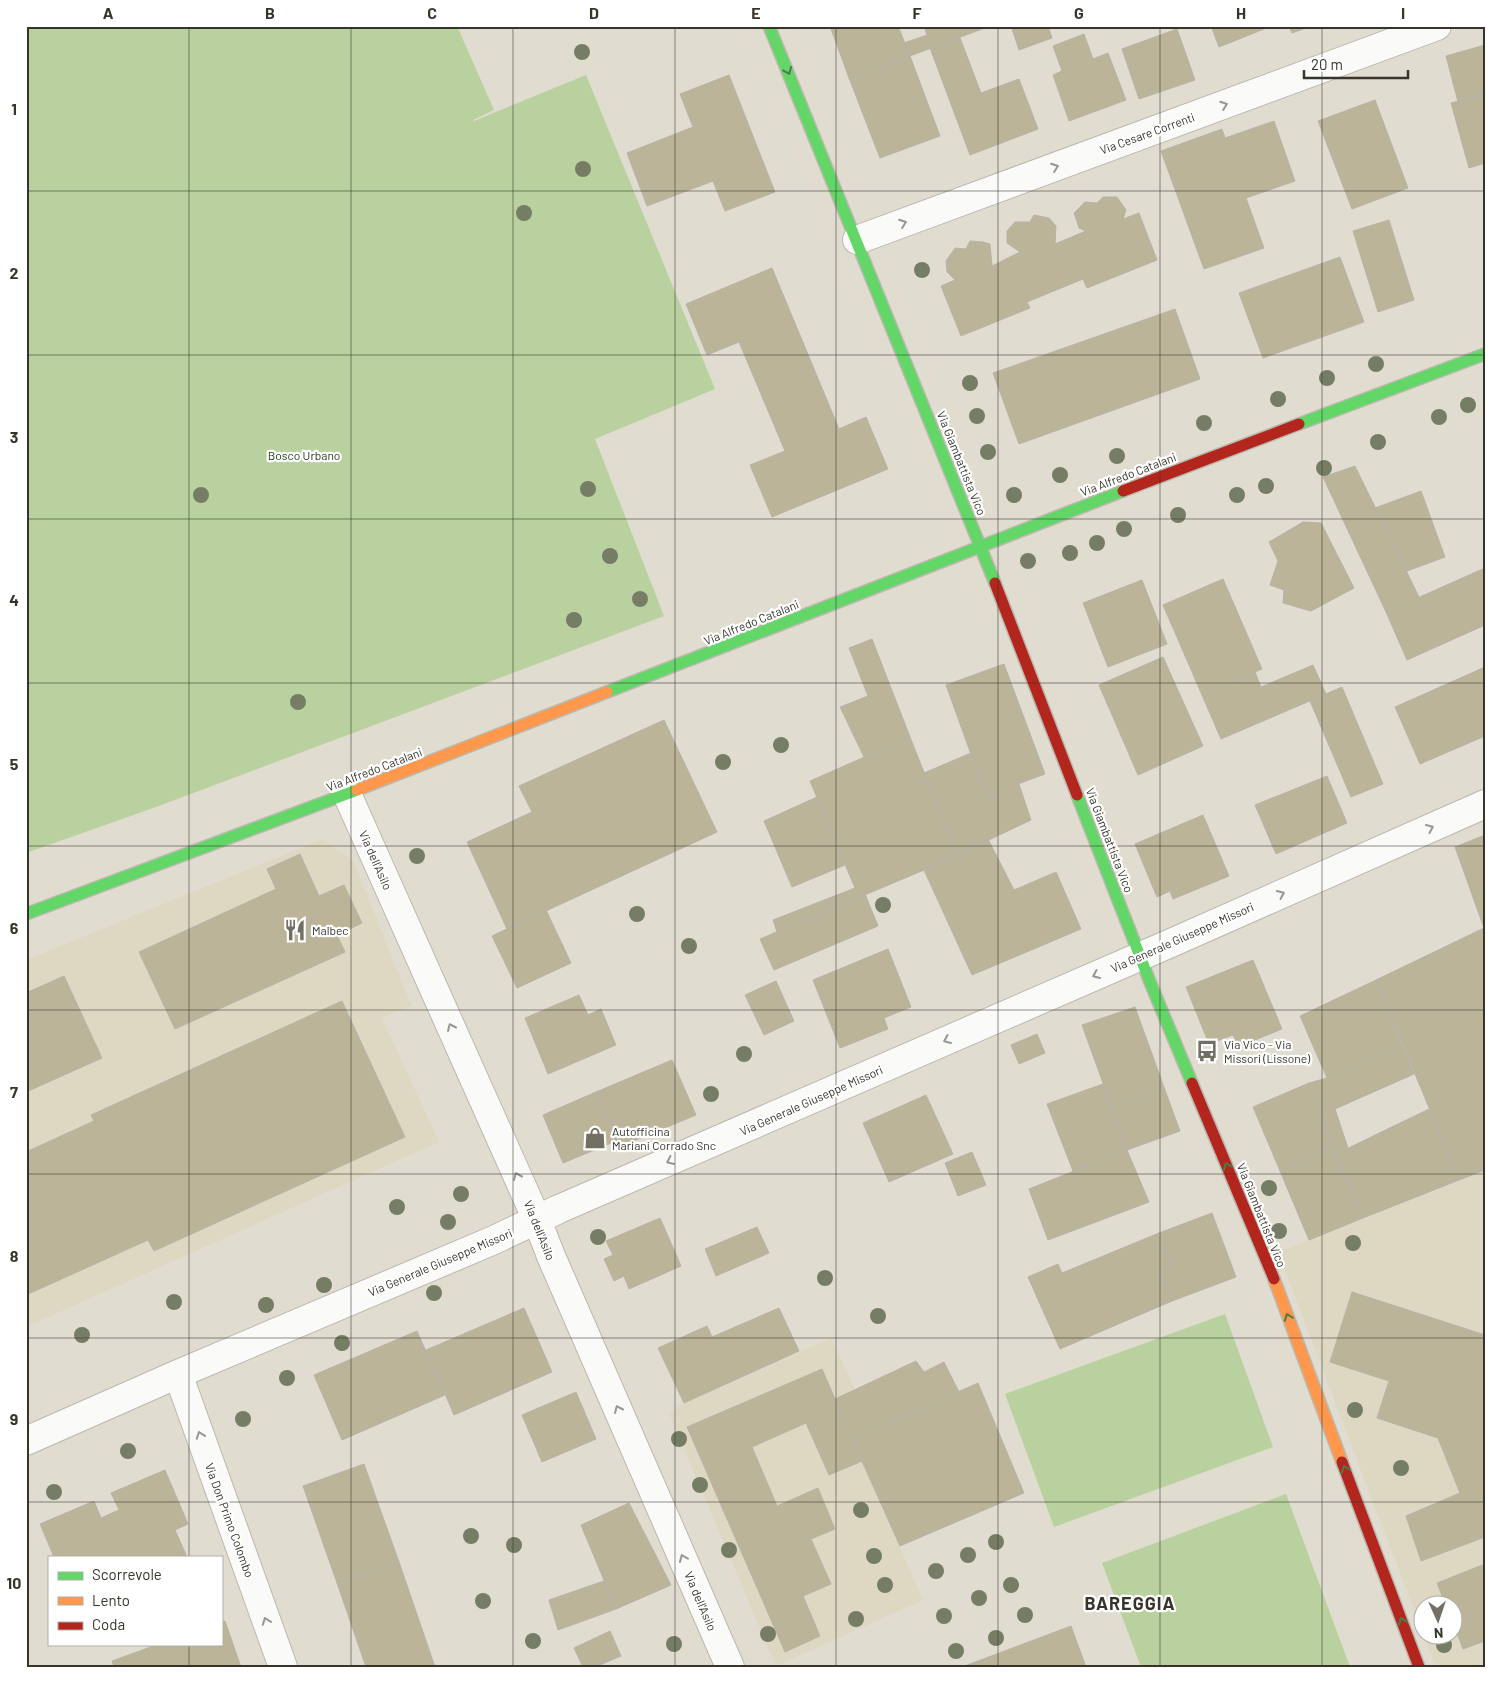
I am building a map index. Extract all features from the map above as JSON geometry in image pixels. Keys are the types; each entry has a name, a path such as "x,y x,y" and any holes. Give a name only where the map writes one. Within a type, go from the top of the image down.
{"street":[{"name":"Via Giambattista Vico","path":"769,26 980,546 1140,956 1267,1261 1419,1667"},
{"name":"Via Cesare Correnti","path":"857,240 1437,26"},
{"name":"Via Alfredo Catalani","path":"26,914 347,794 980,546 1485,354"},
{"name":"Via dell'Asilo","path":"347,794 537,1220 730,1667"},
{"name":"Via Generale Giuseppe Missori","path":"26,1441 178,1374 485,1244 559,1209 1485,804"},
{"name":"Via Don Primo Colombo","path":"178,1374 283,1667"}],"shaded area":[{"path":"323,839 354,862 411,1005 382,1018 439,1142 26,1327 26,960"},
{"path":"1485,1170 1485,1667 1436,1667 1428,1646 1464,1646 1464,1596 1414,1596 1414,1609 1278,1252"},
{"path":"831,1338 855,1390 835,1399 923,1600 776,1666 669,1413 684,1403"}],"green space":[{"name":"Bosco Urbano","path":"26,26 457,26 494,110 474,121 586,75 715,389 595,439 664,616 156,807 26,853"},
{"path":"1225,1314 1273,1447 1054,1527 1005,1394"},
{"path":"1286,1494 1350,1667 1141,1667 1102,1563"}],"building":[{"path":"830,26 898,26 910,56 849,78"},
{"path":"924,26 990,26 910,56 904,43 927,35"},
{"path":"1011,26 1048,26 1052,38 1019,50"},
{"path":"1211,26 1263,26 1264,29 1219,47"},
{"path":"1289,26 1311,26 1292,33"},
{"path":"1177,29 1195,80 1139,99 1122,49"},
{"path":"1084,34 1093,59 1108,53 1126,100 1069,121 1053,75 1062,71 1053,46"},
{"path":"960,38 981,93 1019,79 1038,129 970,155 930,48"},
{"path":"1485,45 1485,94 1458,102 1446,56"},
{"path":"910,56 940,136 880,158 849,78"},
{"path":"729,75 775,192 725,211 713,181 647,206 627,153 693,127 680,94"},
{"path":"1485,94 1485,163 1469,168 1451,103"},
{"path":"1375,100 1408,188 1352,209 1318,121"},
{"path":"1274,121 1295,181 1246,198 1264,248 1204,269 1161,151 1222,129 1225,138"},
{"path":"1103,197 1117,197 1126,210 1123,219 1139,213 1157,260 1087,288 1083,279 1027,302 1030,308 961,336 941,286 955,280 947,272 946,261 955,248 966,249 970,241 990,244 992,266 1020,252 1007,243 1007,231 1015,222 1030,222 1034,215 1049,218 1056,226 1055,244 1086,231 1079,228 1074,213 1085,202 1097,203"},
{"path":"1389,220 1414,300 1378,312 1353,231"},
{"path":"1340,257 1364,322 1263,358 1239,293"},
{"path":"772,268 839,429 866,417 888,469 772,517 750,465 785,451 739,342 707,355 686,304"},
{"path":"1175,309 1200,379 1019,444 993,373"},
{"path":"1355,466 1419,597 1386,612 1323,477"},
{"path":"1421,491 1445,557 1407,571 1375,508"},
{"path":"1303,522 1321,523 1354,588 1311,611 1283,603 1284,590 1270,585 1278,561 1269,542"},
{"path":"1485,568 1485,625 1407,660 1386,612"},
{"path":"1223,579 1262,669 1202,695 1163,605"},
{"path":"1142,580 1167,644 1108,667 1083,603"},
{"path":"872,639 910,737 864,757 840,707 868,696 849,648"},
{"path":"1163,657 1203,746 1138,775 1099,685"},
{"path":"1004,664 1045,774 986,796 946,685"},
{"path":"1313,665 1326,694 1221,739 1202,695 1255,672 1261,687"},
{"path":"1485,667 1485,736 1420,764 1395,707"},
{"path":"1342,687 1383,784 1351,797 1310,701"},
{"path":"664,720 717,832 507,929 467,842 532,812 519,786"},
{"path":"910,737 957,855 777,932 773,920 855,888 810,781"},
{"path":"971,753 986,796 1019,784 1031,820 957,855 924,773"},
{"path":"1327,776 1347,823 1276,854 1255,805"},
{"path":"817,797 845,865 792,887 764,821"},
{"path":"1203,815 1229,876 1173,899 1170,891 1157,897 1135,844"},
{"path":"1485,835 1485,1170 1459,1180 1376,980 1484,928 1455,847"},
{"path":"988,839 1014,890 1056,872 1081,929 972,975 924,870"},
{"path":"300,854 319,896 344,885 362,923 337,935 345,952 175,1029 139,952 276,889 267,869"},
{"path":"865,894 878,926 774,970 760,939"},
{"path":"546,910 571,963 517,988 492,936"},
{"path":"888,949 911,1007 884,1018 888,1029 840,1048 813,980"},
{"path":"1253,960 1282,1029 1238,1047 1233,1035 1209,1044 1186,987"},
{"path":"64,976 102,1058 26,1092 26,993"},
{"path":"1376,980 1402,1045 1327,1078 1300,1016"},
{"path":"776,981 794,1021 764,1035 745,995"},
{"path":"579,995 588,1015 601,1009 616,1045 548,1074 525,1018"},
{"path":"342,1001 405,1137 154,1251 148,1240 26,1295 26,1152 94,1121 91,1115"},
{"path":"1135,1007 1165,1090 1112,1108 1082,1025"},
{"path":"1037,1034 1045,1053 1019,1064 1011,1045"},
{"path":"1402,1045 1414,1074 1335,1109 1348,1148 1336,1154 1309,1083 1327,1078"},
{"path":"672,1060 696,1115 619,1147 596,1092"},
{"path":"1309,1083 1334,1148 1280,1171 1253,1107"},
{"path":"1103,1084 1127,1150 1073,1171 1047,1104"},
{"path":"1165,1090 1180,1131 1127,1150 1112,1108"},
{"path":"596,1092 616,1141 563,1163 543,1115"},
{"path":"926,1095 953,1154 889,1182 863,1123"},
{"path":"1429,1109 1459,1180 1363,1218 1336,1154"},
{"path":"1334,1148 1363,1218 1309,1240 1280,1171"},
{"path":"1127,1150 1149,1202 1048,1240 1029,1189"},
{"path":"972,1152 986,1185 958,1196 945,1163"},
{"path":"1212,1213 1236,1277 1172,1301 1161,1271 1172,1267 1159,1233"},
{"path":"660,1218 681,1266 629,1289 624,1276 614,1281 604,1259 613,1255 606,1241"},
{"path":"757,1227 769,1253 716,1276 705,1249"},
{"path":"1159,1233 1172,1267 1161,1271 1172,1301 1060,1349 1028,1277 1058,1264 1062,1273"},
{"path":"1352,1292 1485,1335 1485,1537 1421,1561 1406,1516 1460,1493 1438,1438 1377,1418 1389,1381 1330,1362"},
{"path":"524,1308 552,1372 454,1415 426,1350"},
{"path":"779,1308 799,1351 684,1403 658,1348 707,1326 712,1337"},
{"path":"417,1331 445,1395 342,1440 314,1375"},
{"path":"916,1361 924,1372 944,1362 959,1392 852,1439 835,1399"},
{"path":"822,1369 862,1461 829,1475 806,1423 752,1447 777,1506 818,1488 835,1529 811,1539 831,1584 803,1596 820,1636 785,1652 687,1427"},
{"path":"978,1383 1024,1493 900,1546 852,1439"},
{"path":"576,1392 596,1439 542,1462 522,1415"},
{"path":"364,1464 399,1562 337,1583 303,1486"},
{"path":"165,1470 188,1524 175,1530 187,1556 54,1556 40,1524 94,1501 101,1518 119,1510 111,1493"},
{"path":"629,1503 671,1585 616,1609 581,1525"},
{"path":"399,1562 435,1667 366,1667 337,1583"},
{"path":"1485,1564 1485,1641 1463,1649 1464,1596 1442,1596 1437,1583"},
{"path":"604,1581 616,1609 558,1630 549,1600"},
{"path":"225,1621 241,1667 114,1667 112,1661 153,1646 222,1646 222,1622"},
{"path":"1071,1626 1086,1667 962,1667"},
{"path":"610,1631 621,1656 595,1667 583,1667 574,1648"}],"traffic: fast":[{"path":"769,26 995,583"},
{"path":"1299,424 1485,354"},
{"path":"607,692 1123,491"},
{"path":"26,914 357,790"},
{"path":"1077,795 1150,982 1192,1083"}],"traffic: slow":[{"path":"357,790 607,692"},
{"path":"1274,1279 1342,1462"}],"traffic: jam":[{"path":"1123,491 1299,424"},
{"path":"995,583 1077,795"},
{"path":"1192,1083 1274,1279"},
{"path":"1342,1462 1419,1667"}],"place":[{"name":"Malbec","path":"295,930"},
{"name":"Via Vico - Via Missori (Lissone)","path":"1207,1051"},
{"name":"Autofficina Mariani Corrado Snc","path":"595,1138"}],"district":[{"name":"BAREGGIA","path":"1130,1603"}]}
